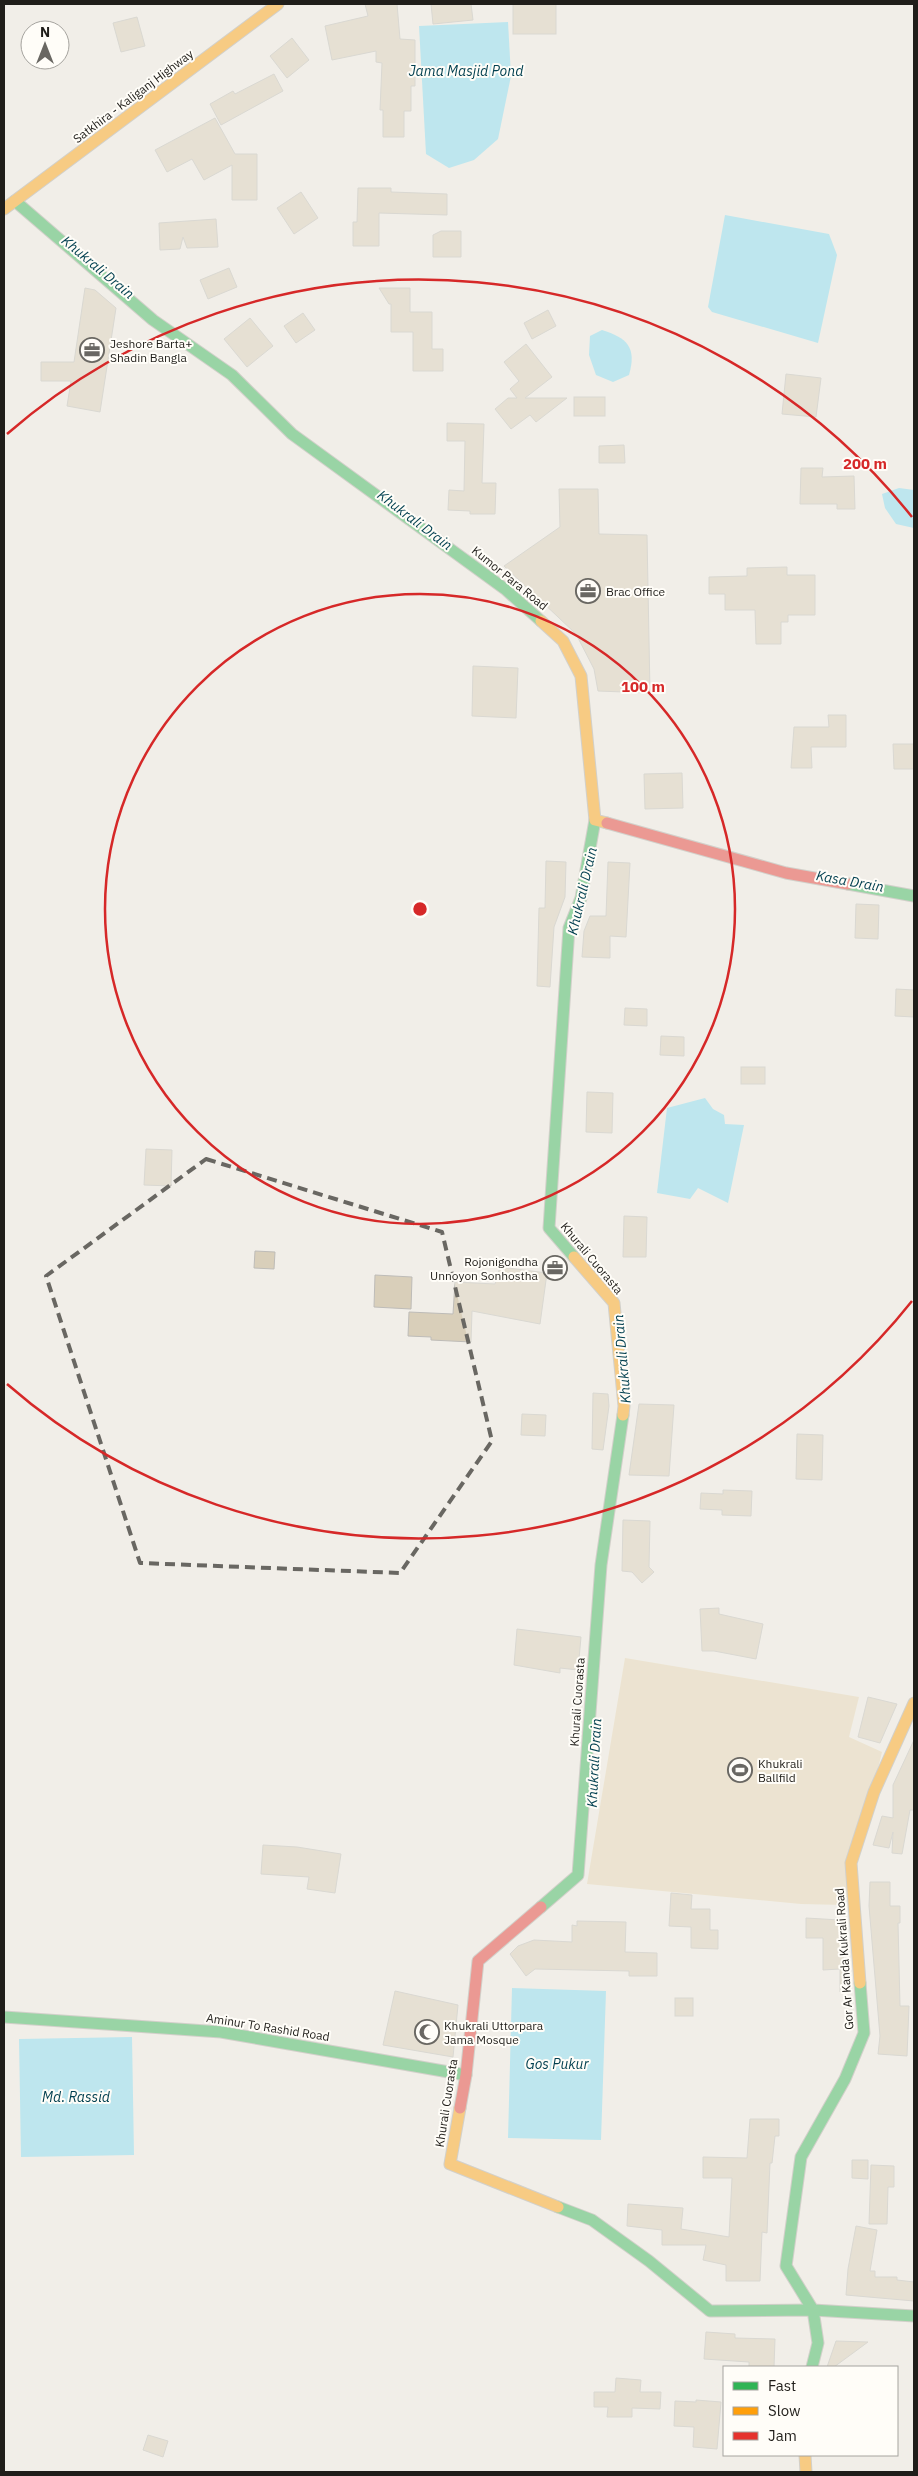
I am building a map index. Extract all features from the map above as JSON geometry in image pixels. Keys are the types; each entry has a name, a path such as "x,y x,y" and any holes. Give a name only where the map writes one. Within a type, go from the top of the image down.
{"main road":[{"name":"Satkhira - Kaliganj Highway","path":"4,210 278,4"},
{"name":"Kumor Para Road","path":"15,201 153,320 232,375 292,434 505,589 563,641 581,676 595,820"},
{"path":"595,820 786,872 914,896"},
{"name":"Khurali Cuorasta","path":"595,820 580,898 569,928 549,1228 614,1303 624,1406 601,1565 578,1875 478,1961 466,2075 450,2164 592,2220 649,2260 710,2311 813,2310"},
{"name":"Gor Ar Kanda Kukrali Road","path":"813,2310 786,2266 801,2157 845,2079 864,2033 851,1864 874,1792 914,1703"},
{"name":"Aminur To Rashid Road","path":"4,2017 221,2032 466,2075"},
{"path":"812,2366 818,2343 813,2310 914,2316"},
{"path":"805,2456 806,2472"}],"highlighted area":[{"path":"206,1159 442,1232 492,1441 400,1573 140,1563 46,1276"}],"shaded area":[{"name":"Khukrali Ballfild","path":"625,1658 859,1697 849,1737 882,1752 845,1905 801,1904 587,1884"}],"water":[{"name":"Jama Masjid Pond","path":"508,22 511,76 498,139 474,160 449,168 426,154 419,26"},
{"path":"725,215 829,234 837,255 818,343 712,312 708,307"},
{"path":"602,330 624,340 631,351 629,375 613,382 596,375 589,355 590,336"},
{"path":"899,488 914,490 914,528 896,524 885,508 882,494"},
{"path":"705,1098 713,1109 724,1115 725,1124 744,1125 728,1203 698,1188 690,1199 657,1193 667,1108"},
{"name":"Gos Pukur","path":"512,1988 606,1991 601,2140 508,2138"},
{"name":"Md. Rassid","path":"132,2037 134,2155 21,2157 19,2039"}],"building":[{"path":"365,4 397,4 400,39 415,40 415,86 411,86 411,111 404,111 404,137 383,137 383,110 380,110 382,63 376,62 376,51 332,60 325,26 368,16"},
{"path":"431,4 471,4 473,20 433,24"},
{"path":"513,4 556,4 556,34 513,34"},
{"path":"137,17 145,46 121,52 113,23"},
{"path":"292,38 309,60 287,78 270,56"},
{"path":"274,74 283,91 221,125 210,104 233,91 235,94"},
{"path":"215,118 235,154 257,154 257,200 232,200 232,165 204,180 192,159 167,172 155,150"},
{"path":"358,188 391,188 391,192 447,194 447,215 379,213 379,246 353,246 353,222 357,222"},
{"path":"301,192 318,218 294,234 277,208"},
{"path":"216,219 218,247 187,248 183,237 180,249 160,250 159,223"},
{"path":"441,231 461,231 461,257 433,257 433,235"},
{"path":"229,268 237,287 208,299 200,280"},
{"name":"Jeshore Barta+ Shadin Bangla","path":"85,288 95,290 116,308 100,412 67,406 71,381 41,381 41,362 74,362"},
{"path":"379,288 410,288 410,312 432,312 432,349 443,349 443,371 413,371 413,332 391,332 391,304 389,304"},
{"path":"548,310 556,326 532,339 524,323"},
{"path":"303,313 315,330 296,343 284,326"},
{"path":"250,318 273,346 247,367 224,339"},
{"path":"526,344 552,377 525,398 567,398 536,422 530,415 511,429 495,409 508,398 517,398 510,389 519,381 504,362"},
{"path":"786,374 821,378 816,417 782,414"},
{"path":"574,397 605,397 605,416 574,416"},
{"path":"447,423 484,424 482,483 496,483 495,514 470,514 470,511 448,510 449,490 464,491 465,441 447,441"},
{"path":"624,445 625,463 599,463 599,446"},
{"path":"801,468 823,468 822,477 854,476 855,509 837,509 837,504 800,504"},
{"name":"Brac Office","path":"559,489 598,489 599,534 647,535 650,693 598,691 594,669 576,634 504,566 560,527"},
{"path":"787,567 787,575 815,575 815,615 788,615 788,622 781,622 781,644 756,644 755,610 725,610 725,594 709,594 709,577 747,576 747,568"},
{"path":"473,666 518,668 516,718 472,716"},
{"path":"828,715 846,715 846,747 811,747 812,768 791,768 794,727 829,727"},
{"path":"893,744 914,744 914,769 894,769"},
{"path":"682,773 683,808 645,809 644,774"},
{"path":"546,861 566,862 565,897 554,927 550,987 537,986 539,908 545,908"},
{"path":"608,862 630,863 626,937 610,936 610,958 582,957 584,931 590,916 606,916"},
{"path":"856,904 879,905 878,939 855,938"},
{"path":"896,989 914,990 914,1017 895,1016"},
{"path":"625,1008 647,1009 647,1026 624,1025"},
{"path":"661,1036 684,1037 684,1056 660,1055"},
{"path":"741,1067 765,1067 765,1084 741,1084"},
{"path":"587,1092 613,1093 612,1133 586,1132"},
{"path":"146,1149 172,1150 171,1186 144,1185"},
{"path":"624,1216 647,1217 646,1257 623,1257"},
{"path":"255,1251 275,1252 274,1269 254,1268"},
{"path":"500,1267 547,1273 540,1324 472,1311 471,1342 431,1340 431,1337 408,1336 409,1312 453,1314 455,1282 495,1284"},
{"path":"375,1275 412,1277 411,1309 374,1307"},
{"path":"593,1393 608,1394 609,1406 603,1450 592,1449"},
{"path":"639,1404 674,1405 669,1476 629,1475"},
{"path":"522,1414 546,1415 545,1436 521,1435"},
{"path":"797,1434 823,1435 822,1480 796,1479"},
{"path":"723,1490 752,1491 751,1516 722,1515 722,1510 700,1509 701,1493 723,1494"},
{"path":"623,1520 650,1521 649,1567 654,1572 642,1583 632,1572 622,1571"},
{"path":"719,1608 719,1614 763,1624 756,1659 714,1651 702,1651 700,1609"},
{"path":"517,1629 581,1637 578,1670 560,1668 560,1673 514,1665"},
{"path":"868,1697 897,1704 880,1743 858,1737"},
{"path":"914,1740 914,1810 910,1810 902,1854 892,1853 893,1832 889,1848 873,1845 882,1816 893,1818 893,1785"},
{"path":"263,1845 297,1847 341,1854 335,1893 307,1889 309,1877 261,1874"},
{"path":"870,1882 890,1882 890,1906 900,1906 900,1923 898,1923 900,2006 909,2006 907,2056 878,2054 880,2036 869,1906"},
{"path":"671,1893 692,1895 691,1909 710,1909 710,1930 718,1930 718,1949 691,1948 691,1927 669,1926"},
{"path":"806,1918 840,1920 846,1992 840,1992 840,1969 823,1970 823,1938 806,1938"},
{"path":"577,1921 626,1922 625,1952 657,1953 657,1976 629,1976 629,1971 535,1969 526,1976 510,1954 518,1946 534,1940 572,1942 572,1925 577,1926"},
{"name":"Khukrali Uttorpara Jama Mosque","path":"395,1991 458,2005 453,2057 383,2045"},
{"path":"675,1998 693,1998 693,2016 675,2016"},
{"path":"750,2119 779,2119 779,2136 775,2136 772,2163 770,2163 767,2233 762,2232 760,2281 726,2281 726,2265 703,2260 706,2245 662,2245 662,2230 627,2226 628,2204 683,2208 681,2229 729,2237 732,2178 703,2178 703,2157 747,2158"},
{"path":"852,2160 868,2160 868,2179 852,2178"},
{"path":"871,2165 894,2166 894,2187 888,2187 887,2224 869,2224"},
{"path":"856,2226 877,2230 870,2271 875,2271 875,2277 897,2277 897,2280 914,2282 914,2301 846,2295 848,2269"},
{"path":"706,2332 735,2334 735,2338 775,2339 774,2366 749,2366 749,2362 704,2359"},
{"path":"836,2341 868,2342 835,2366 827,2366"},
{"path":"616,2378 641,2380 640,2392 661,2392 660,2409 632,2408 632,2417 607,2417 608,2407 594,2407 594,2392 615,2392"},
{"path":"696,2400 721,2402 717,2449 693,2447 694,2427 674,2426 675,2401 696,2402"},
{"path":"148,2435 168,2441 163,2457 143,2450"}],"traffic: fast":[{"path":"15,201 153,320 232,375 292,434 505,589 541,621"},
{"path":"574,1257 549,1228 569,928 581,898 595,820"},
{"path":"848,884 914,896"},
{"path":"541,1907 578,1875 601,1565 623,1415"},
{"path":"860,1983 864,2033 845,2079 801,2157 786,2266 813,2310 914,2316"},
{"path":"4,2017 221,2032 466,2075"},
{"path":"558,2207 592,2220 649,2261 710,2311 813,2310 818,2343 812,2366"}],"traffic: slow":[{"path":"4,209 278,4"},
{"path":"541,621 563,641 581,676 595,820 607,823"},
{"path":"574,1257 614,1303 624,1406 623,1415"},
{"path":"860,1983 851,1863 874,1792 914,1703"},
{"path":"460,2108 450,2164 558,2207"},
{"path":"805,2456 806,2472"}],"traffic: jam":[{"path":"607,823 786,873 848,884"},
{"path":"460,2108 466,2075 478,1961 541,1907"}],"place":[{"name":"Jeshore Barta+ Shadin Bangla","path":"92,350"},
{"name":"Brac Office","path":"588,591"},
{"name":"Rojonigondha Unnoyon Sonhostha","path":"555,1268"},
{"name":"Khukrali Ballfild","path":"740,1770"},
{"name":"Khukrali Uttorpara Jama Mosque","path":"427,2032"}],"water label":[{"name":"Khukrali Drain","path":"98,267"},
{"name":"Khukrali Drain","path":"415,520"},
{"name":"Kasa Drain","path":"850,881"},
{"name":"Khukrali Drain","path":"582,891"},
{"name":"Khukrali Drain","path":"622,1359"},
{"name":"Khukrali Drain","path":"594,1763"}]}
